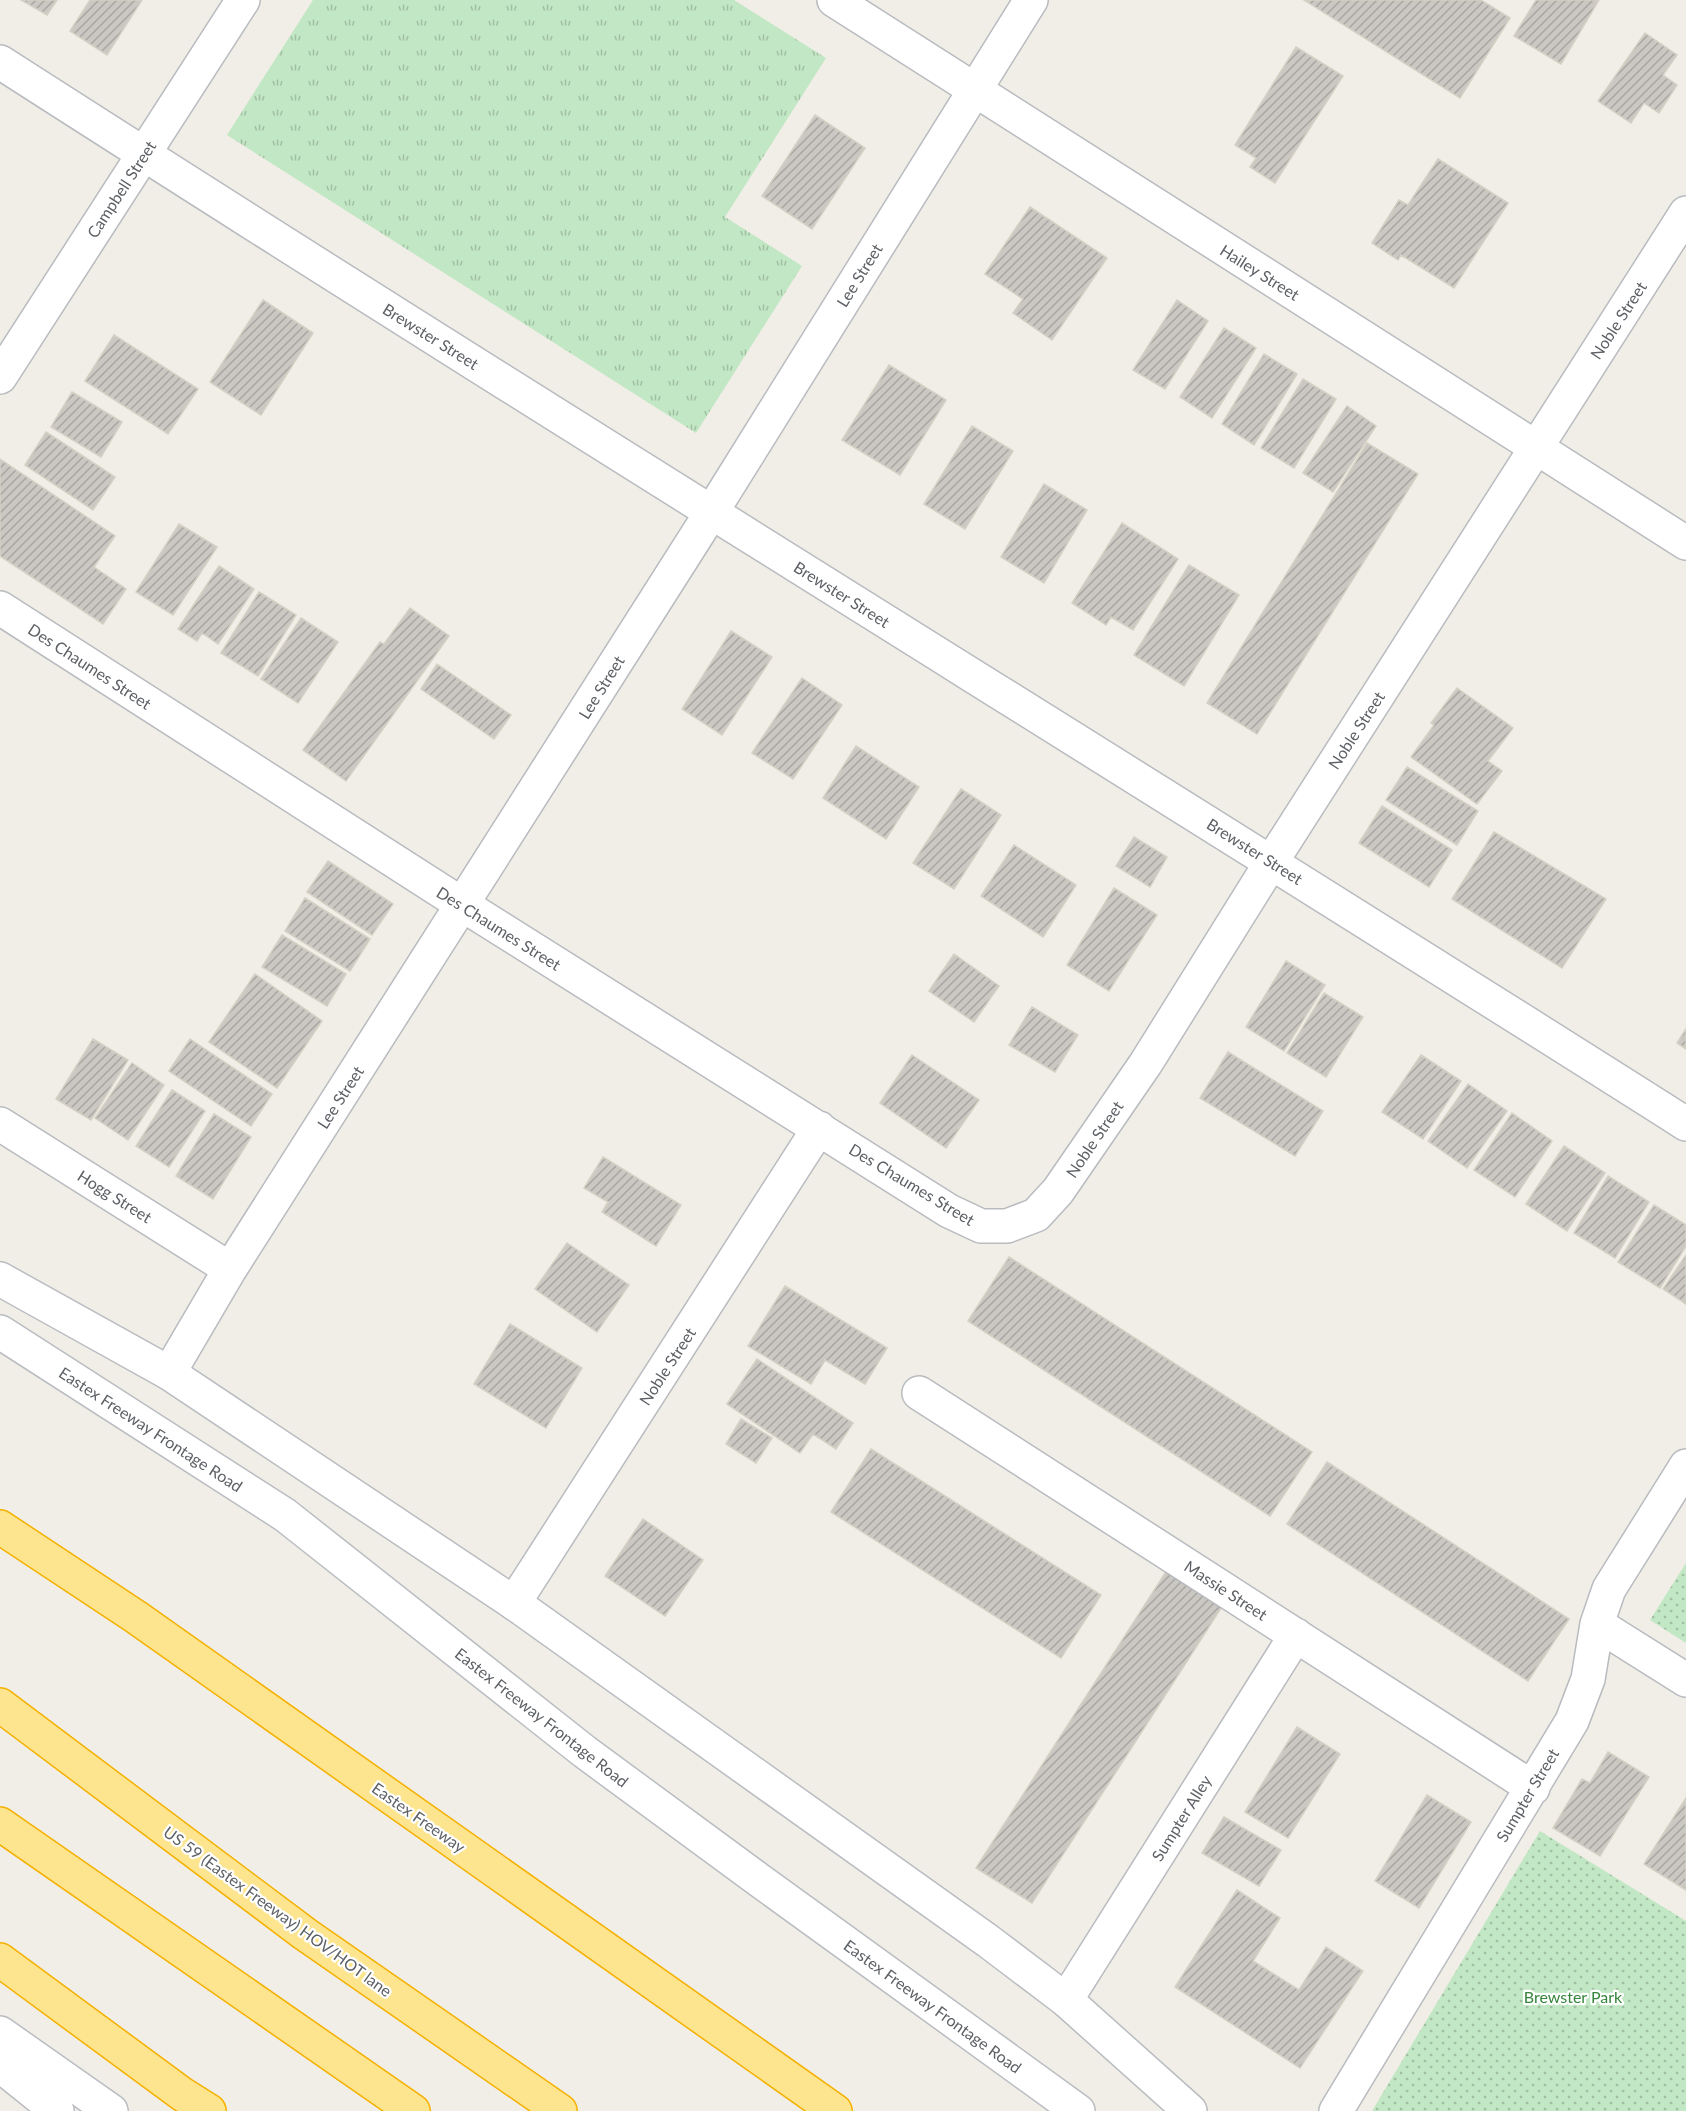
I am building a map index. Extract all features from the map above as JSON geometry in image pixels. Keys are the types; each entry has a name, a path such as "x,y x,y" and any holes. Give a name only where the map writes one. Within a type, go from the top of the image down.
{"highway":[{"name":"Eastex Freeway","path":"0,1527 136,1617 836,2111"},
{"name":"US 59 (Eastex Freeway) HOV/HOT lane","path":"0,1705 305,1934 560,2111"},
{"path":"0,1824 413,2111"},
{"path":"0,1960 182,2094 209,2111"}],"street":[{"name":"Campbell Street","path":"0,377 243,0"},
{"name":"Hailey Street","path":"834,0 1686,543"},
{"name":"Lee Street","path":"170,1373 230,1269 711,513 1031,0"},
{"name":"Brewster Street","path":"0,62 711,513 1272,861 1686,1124"},
{"name":"Noble Street","path":"1007,1226 1036,1215 1058,1191 1146,1063 1272,861 1686,213"},
{"name":"Des Chaumes Street","path":"0,608 463,905 949,1210 981,1226 1007,1226"},
{"name":"Hogg Street","path":"0,1124 230,1269"},
{"name":"Noble Street","path":"514,1602 819,1128"},
{"path":"0,1278 170,1373 514,1602 979,1934 1066,2000 1190,2111"},
{"name":"Eastex Freeway Frontage Road","path":"0,1332 285,1515 585,1752 1078,2111"},
{"name":"Massie Street","path":"920,1393 1533,1788"},
{"name":"Sumpter Street","path":"1336,2111 1572,1721 1588,1679 1597,1623 1609,1589 1686,1466"},
{"path":"1597,1623 1686,1680"},
{"name":"Sumpter Alley","path":"1066,2000 1296,1635"},
{"path":"0,2033 111,2111"},
{"path":"0,2065 57,2111"}],"green space":[{"path":"313,0 734,0 826,58 725,217 802,266 696,433 227,135"},
{"path":"1686,1563 1686,1643 1650,1620"},
{"name":"Brewster Park","path":"1540,1831 1686,1921 1686,2111 1372,2111"}],"building":[{"path":"21,0 57,0 47,15"},
{"path":"90,0 142,0 107,55 70,31"},
{"path":"1304,0 1481,0 1510,18 1460,98"},
{"path":"1536,0 1599,0 1561,64 1514,36"},
{"path":"1645,33 1677,55 1663,75 1677,85 1659,113 1644,103 1631,123 1598,101"},
{"path":"1296,47 1343,76 1275,183 1250,167 1256,158 1235,145"},
{"path":"815,115 865,148 812,229 762,196"},
{"path":"1438,159 1508,203 1454,288 1401,255 1398,260 1372,243 1399,200 1408,205"},
{"path":"1030,207 1107,258 1052,340 1013,313 1023,299 985,274"},
{"path":"263,300 313,333 261,415 210,382"},
{"path":"1177,300 1208,321 1165,389 1133,370"},
{"path":"1224,328 1256,348 1212,418 1180,397"},
{"path":"114,335 198,389 168,434 85,381"},
{"path":"1264,354 1297,374 1254,445 1222,424"},
{"path":"889,365 946,400 900,475 842,440"},
{"path":"1303,379 1336,399 1294,468 1261,448"},
{"path":"72,392 122,422 101,457 51,427"},
{"path":"1347,406 1376,426 1333,492 1303,473"},
{"path":"972,426 1013,451 965,529 924,504"},
{"path":"46,432 115,477 93,510 25,465"},
{"path":"1367,443 1418,474 1257,734 1207,703"},
{"path":"0,459 115,536 94,567 126,589 103,624 0,556"},
{"path":"1044,484 1087,510 1044,583 1001,557"},
{"path":"1122,523 1178,559 1133,630 1111,617 1106,625 1072,603"},
{"path":"179,524 217,547 173,615 136,592"},
{"path":"1189,565 1239,595 1184,686 1134,655"},
{"path":"219,566 254,589 218,644 202,633 197,641 178,629"},
{"path":"259,592 296,615 258,676 221,653"},
{"path":"410,608 449,636 346,781 303,750 380,642 384,644"},
{"path":"301,618 338,642 298,703 261,679"},
{"path":"731,631 772,657 722,735 682,709"},
{"path":"437,664 511,715 494,739 421,689"},
{"path":"802,678 842,705 793,779 752,753"},
{"path":"1457,688 1513,728 1488,761 1502,771 1477,804 1411,757 1434,725 1431,723"},
{"path":"856,746 919,787 886,839 823,798"},
{"path":"1407,767 1478,811 1457,845 1386,800"},
{"path":"961,789 1001,815 954,889 913,863"},
{"path":"1382,806 1452,850 1429,887 1359,843"},
{"path":"1494,832 1606,899 1562,968 1452,899"},
{"path":"1134,837 1167,857 1150,887 1116,866"},
{"path":"1014,845 1076,885 1043,937 981,896"},
{"path":"328,861 393,904 372,935 307,892"},
{"path":"1114,888 1157,915 1109,991 1067,965"},
{"path":"305,898 370,939 350,971 285,931"},
{"path":"282,935 346,974 327,1006 262,967"},
{"path":"954,954 999,986 974,1022 929,991"},
{"path":"1286,961 1325,985 1284,1051 1246,1027"},
{"path":"255,974 322,1021 277,1088 209,1042"},
{"path":"1324,993 1363,1017 1326,1077 1287,1053"},
{"path":"1032,1007 1078,1035 1055,1072 1009,1045"},
{"path":"1686,1029 1686,1049 1677,1043"},
{"path":"93,1039 128,1060 91,1120 56,1099"},
{"path":"190,1039 272,1094 251,1126 169,1071"},
{"path":"1228,1052 1323,1111 1295,1156 1200,1098"},
{"path":"912,1055 979,1100 946,1148 880,1103"},
{"path":"1421,1055 1461,1081 1423,1139 1382,1112"},
{"path":"132,1063 164,1085 128,1140 95,1118"},
{"path":"1468,1084 1507,1111 1467,1168 1428,1141"},
{"path":"172,1090 205,1111 169,1167 136,1146"},
{"path":"1512,1113 1552,1141 1515,1197 1474,1170"},
{"path":"214,1114 251,1137 213,1199 176,1176"},
{"path":"1564,1146 1605,1173 1567,1231 1526,1204"},
{"path":"603,1157 681,1205 656,1246 602,1212 608,1202 584,1188"},
{"path":"1608,1176 1649,1202 1615,1258 1574,1233"},
{"path":"1654,1205 1686,1225 1686,1246 1660,1288 1618,1262"},
{"path":"567,1243 629,1285 597,1332 535,1289"},
{"path":"1686,1255 1686,1304 1663,1289"},
{"path":"1009,1257 1312,1452 1270,1516 968,1321"},
{"path":"785,1286 887,1348 865,1384 825,1360 811,1384 748,1346"},
{"path":"510,1324 582,1368 546,1428 474,1384"},
{"path":"757,1359 853,1423 836,1449 813,1434 800,1453 727,1404"},
{"path":"741,1419 772,1438 756,1463 726,1444"},
{"path":"871,1449 1101,1595 1061,1658 831,1512"},
{"path":"1327,1462 1569,1619 1528,1681 1287,1524"},
{"path":"643,1519 703,1560 665,1616 605,1576"},
{"path":"1169,1567 1225,1602 1032,1903 976,1868"},
{"path":"1297,1727 1340,1754 1288,1838 1245,1812"},
{"path":"1608,1752 1649,1777 1600,1856 1553,1828 1582,1779 1590,1783"},
{"path":"1427,1795 1471,1822 1419,1908 1375,1881"},
{"path":"1686,1798 1686,1890 1644,1864"},
{"path":"1224,1817 1281,1850 1259,1886 1202,1853"},
{"path":"1237,1890 1280,1918 1253,1961 1299,1990 1326,1947 1363,1971 1300,2068 1175,1987"}]}
